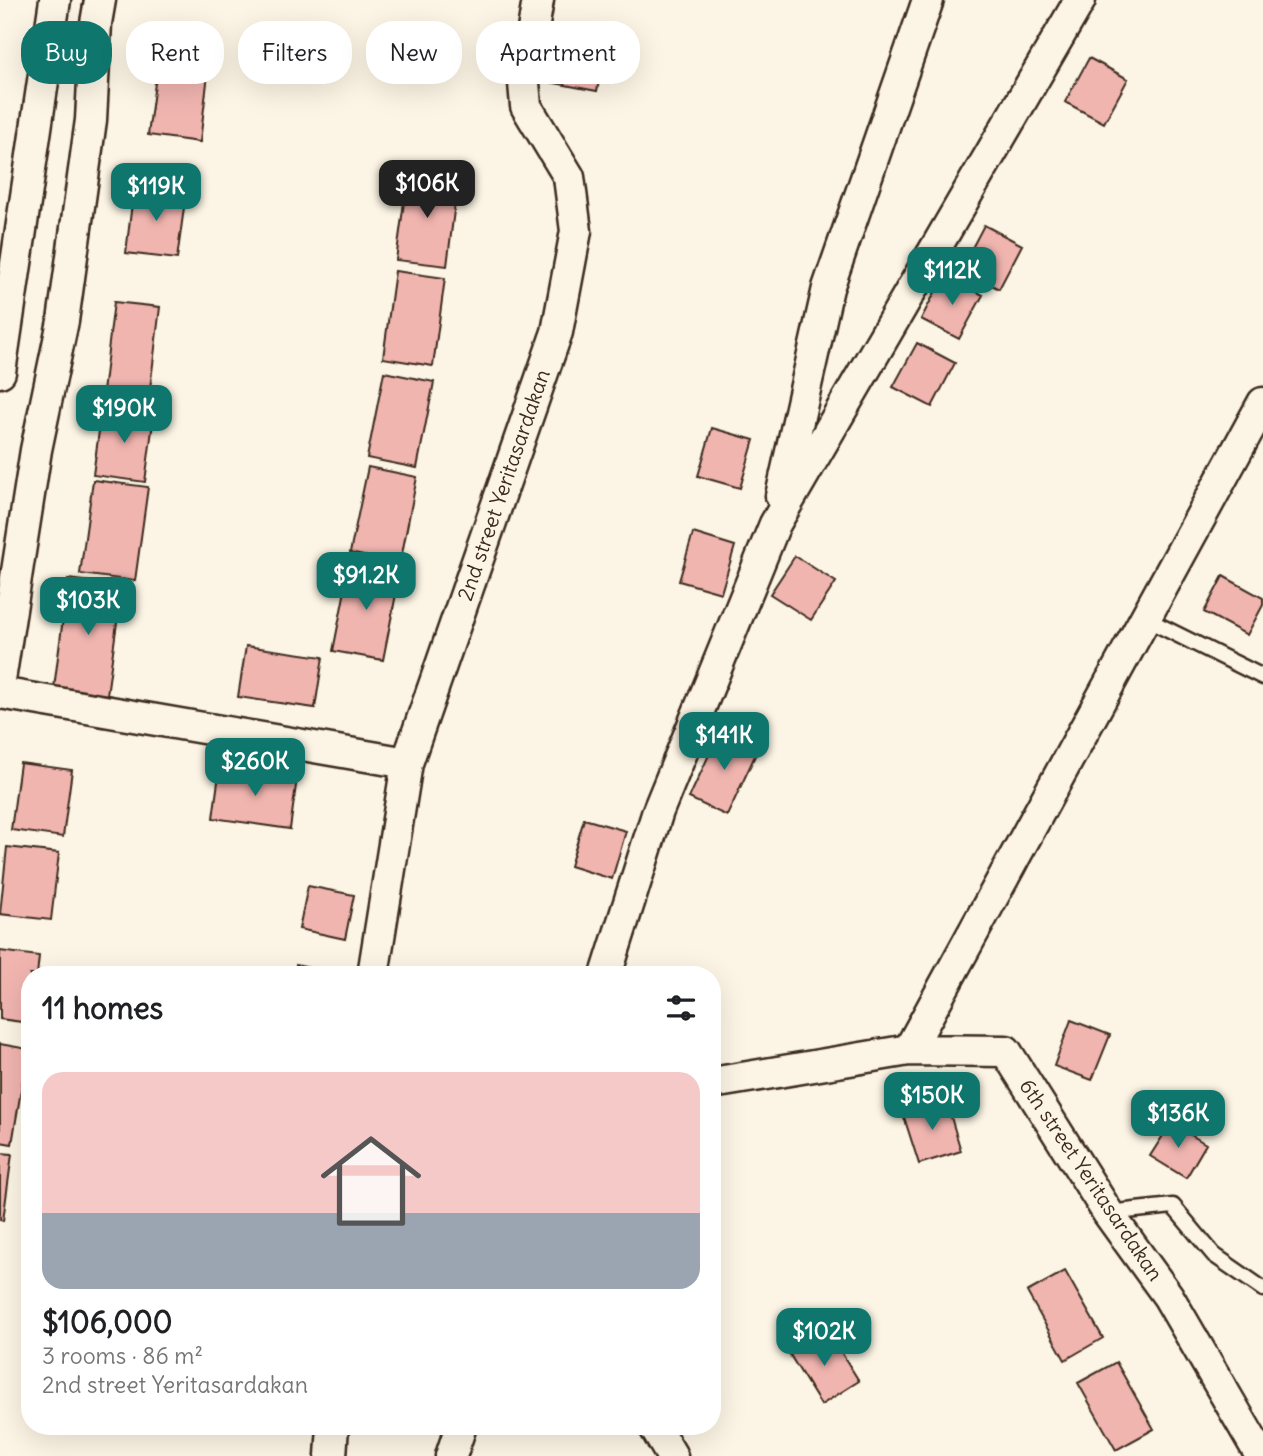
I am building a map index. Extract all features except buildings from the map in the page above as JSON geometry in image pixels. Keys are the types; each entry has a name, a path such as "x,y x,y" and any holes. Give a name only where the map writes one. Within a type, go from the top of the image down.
{"street":[{"path":"0,372 55,0"},
{"path":"0,680 36,450 62,321 91,120 96,23 100,0"},
{"name":"2nd street Yeritasardakan","path":"374,966 407,763 557,332 576,231 569,177 526,106 524,83 538,0"},
{"path":"775,524 828,288 928,0"},
{"path":"609,966 658,811 775,524 1080,0"},
{"path":"908,1050 1263,403"},
{"path":"0,693 407,763"},
{"name":"6th street Yeritasardakan","path":"721,1081 908,1050 1006,1051 1108,1213 1168,1296 1261,1456"},
{"path":"331,1456 332,1435"},
{"path":"452,1456 458,1435"},
{"path":"659,1435 672,1456"}],"lane":[{"path":"1146,619 1263,677"},
{"path":"1108,1213 1173,1206 1214,1255 1263,1289"}]}
